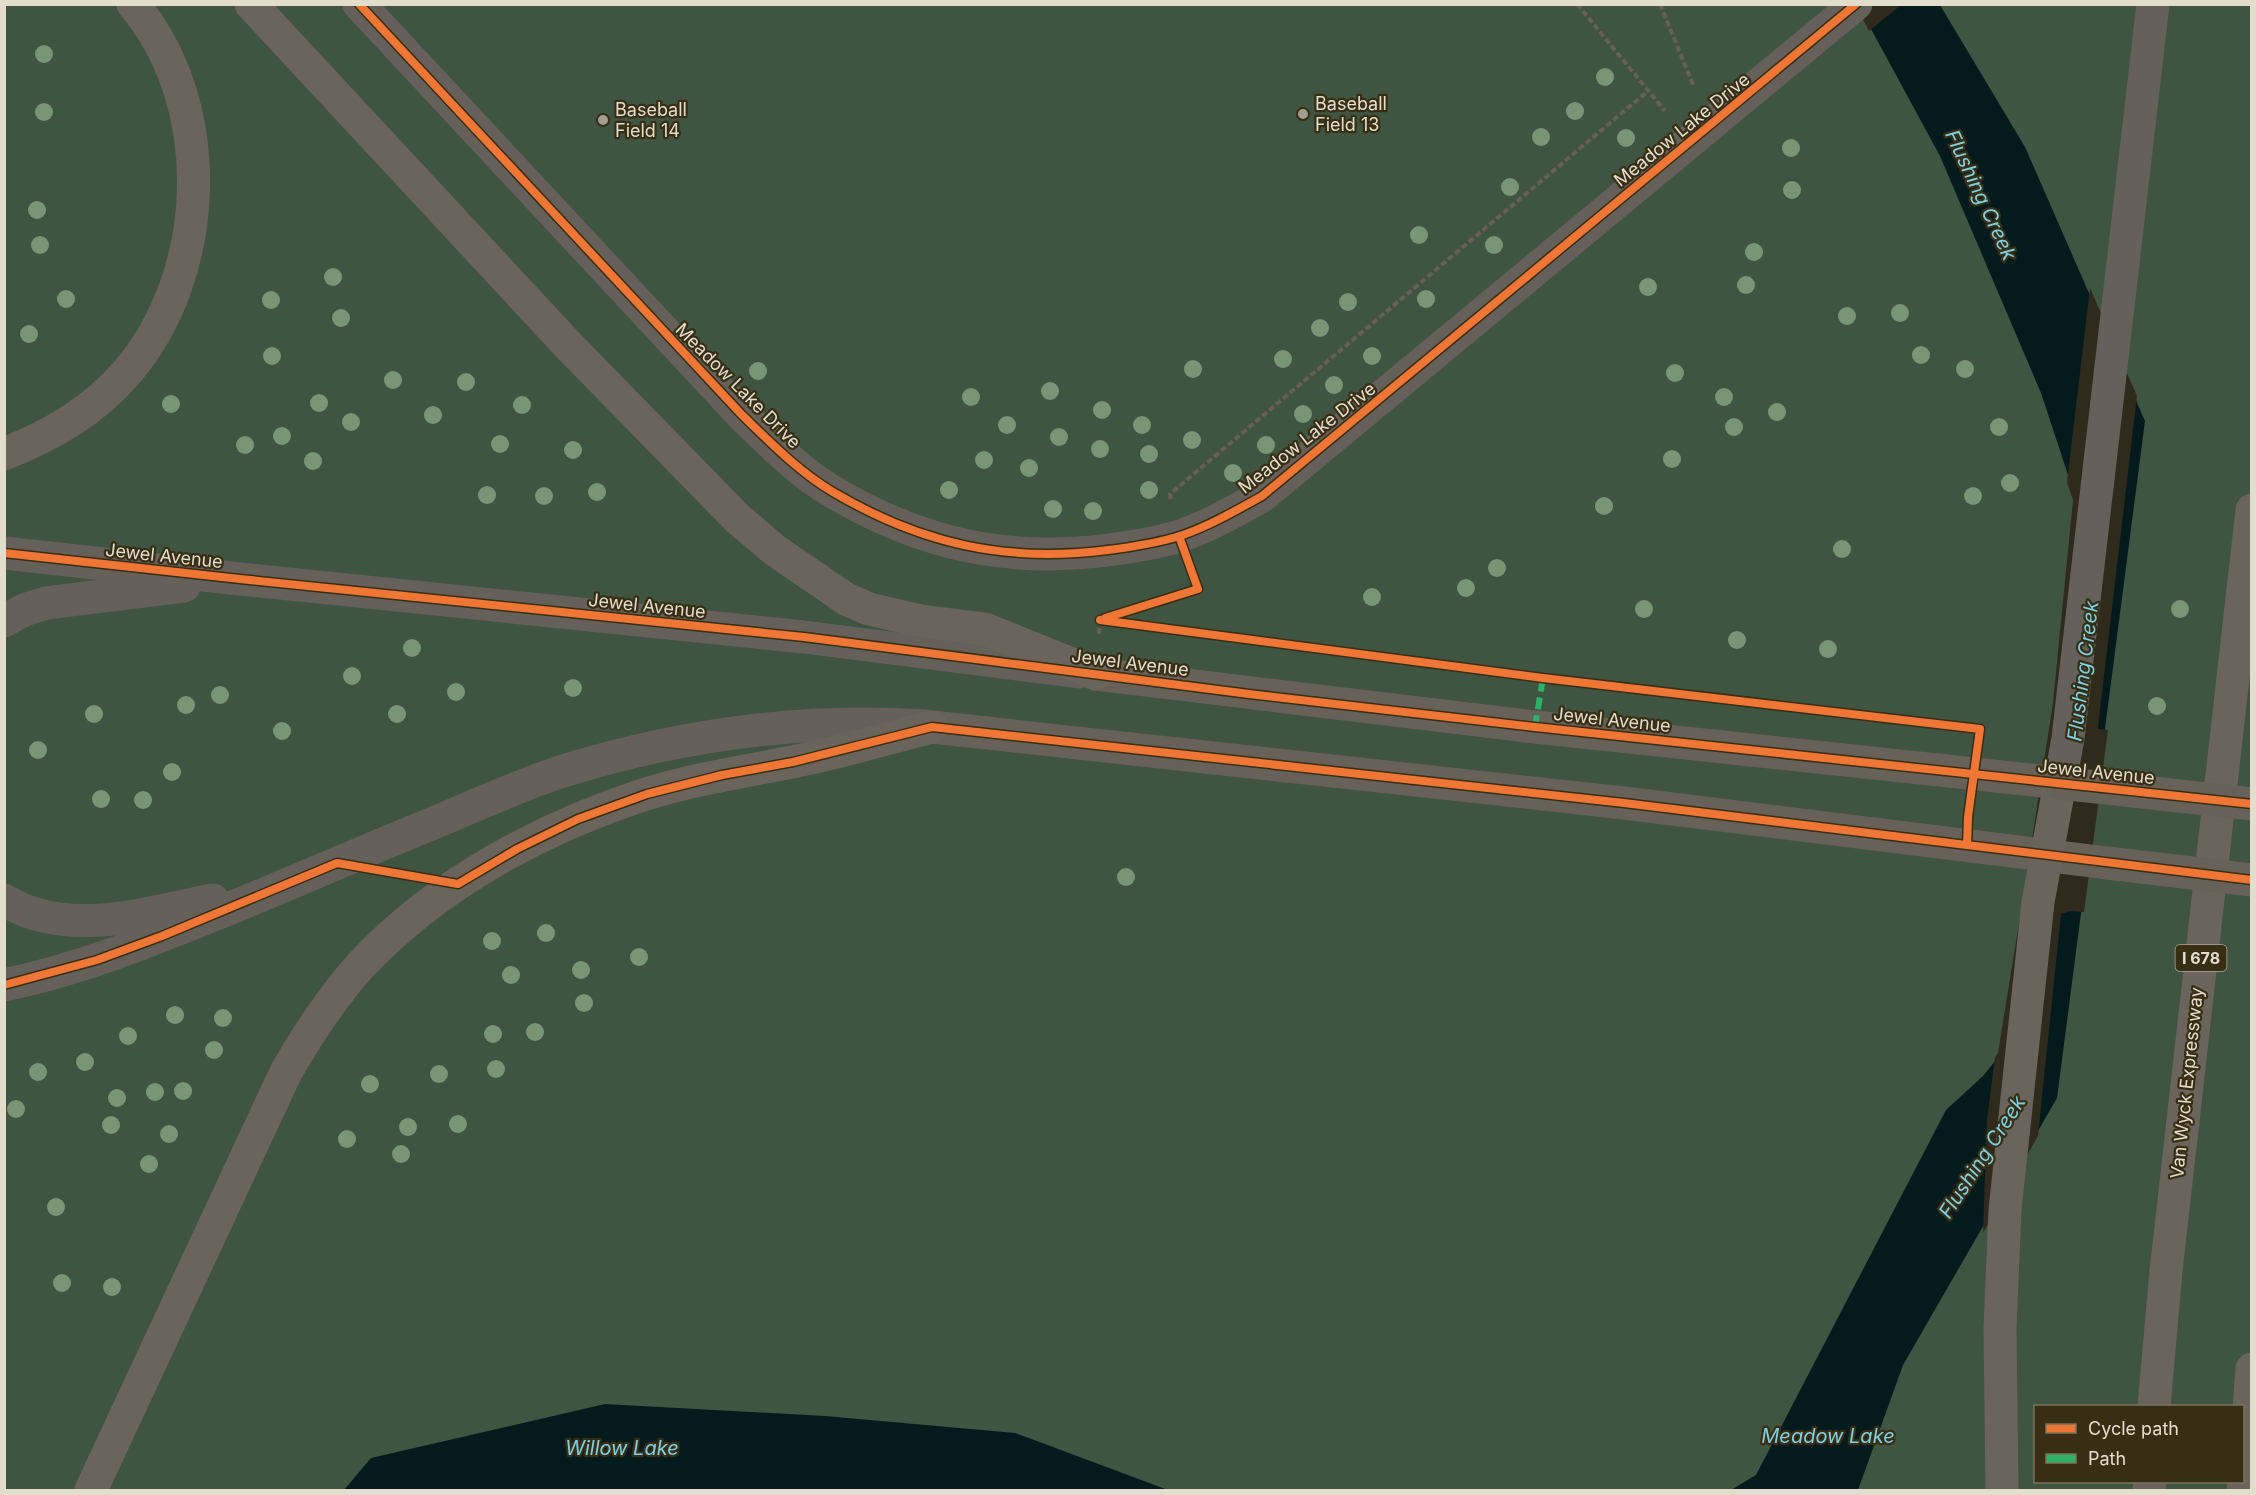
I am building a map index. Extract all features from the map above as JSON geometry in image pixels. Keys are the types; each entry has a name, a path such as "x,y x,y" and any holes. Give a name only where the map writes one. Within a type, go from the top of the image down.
{"highway":[{"path":"4,454 63,427 110,391 146,347 159,324 181,272 192,219 193,155 188,122 169,65 155,36 133,4"},
{"path":"252,4 568,345 714,495 776,551 846,599 869,609 921,621 985,629 1096,674"},
{"name":"Van Wyck Expressway","path":"2154,1405 2166,1271 2252,510"},
{"path":"91,1491 286,1072 304,1041 340,990 360,966 397,930 458,884 517,849 578,819 612,806 683,784 793,762 932,727"},
{"path":"2002,1491 2000,1329 2005,1210 2038,902 2060,783"},
{"path":"2244,1477 2252,1369"}],"main road":[{"name":"Jewel Avenue","path":"1096,674 1535,727 2252,804"},
{"path":"932,727 1624,803 2252,880"}],"street":[{"name":"Meadow Lake Drive","path":"359,4 742,415 784,455 831,491 884,518 933,538 980,549 1029,555 1081,554 1134,547 1179,536 1219,520 1262,496 1856,4"},
{"path":"2060,783 2068,738 2153,4"},
{"name":"Jewel Avenue","path":"4,553 804,637 1096,674"},
{"path":"4,621 24,610 46,603 240,579"},
{"path":"4,985 97,960 162,936 512,789 556,773 648,748 696,738 789,726 887,724 932,727"},
{"path":"4,900 30,914 53,919 102,920 123,918 290,884"}],"path":[{"path":"1577,4 1648,91 1700,134"},
{"path":"1660,4 1700,134"},
{"path":"1543,678 1100,620 1198,589 1179,536 1170,494 1648,91"}],"green space":[{"path":"5,5 2251,5 2251,1490 5,1490"}],"water":[{"name":"Meadow Lake","path":"1858,5 1940,5 2025,147 2145,421 2057,1098 1903,1365 1858,1490 1731,1490 1756,1475 1946,1110 1983,1076 2000,1055 2052,727 2076,499 2041,393 1940,156"},
{"name":"Willow Lake","path":"605,1404 825,1416 1015,1433 1168,1490 344,1490 371,1458"}],"pier":[{"path":"1855,4 1901,5 1869,31"},
{"path":"2090,288 2137,396 2098,727 2108,730 2084,912 2070,911 2061,914 2038,1136 1983,1233 1987,1120 1995,1057 1998,1053 2053,703 2073,500 2067,482"}],"marked path":[{"path":"1535,727 1543,678"}],"cycle path":[{"path":"359,4 742,415 797,466 833,492 899,525 932,537 965,545 1034,554 1108,550 1144,545 1191,532 1262,496 1856,4"},
{"path":"1105,618 1198,589 1179,536"},
{"path":"4,553 804,637 1249,694 1535,727 2252,804"},
{"path":"1100,620 1543,678 1980,729 1968,817 1967,845"},
{"path":"4,985 97,960 162,936 337,863 458,884 517,849 578,819 647,794 722,775 793,762 932,727 1624,803 2252,880"}],"place":[{"name":"Baseball Field 13","path":"1303,114"},
{"name":"Baseball Field 14","path":"603,120"}],"water label":[{"name":"Flushing Creek","path":"1981,195"},
{"name":"Flushing Creek","path":"2083,671"},
{"name":"Flushing Creek","path":"1982,1157"}]}
